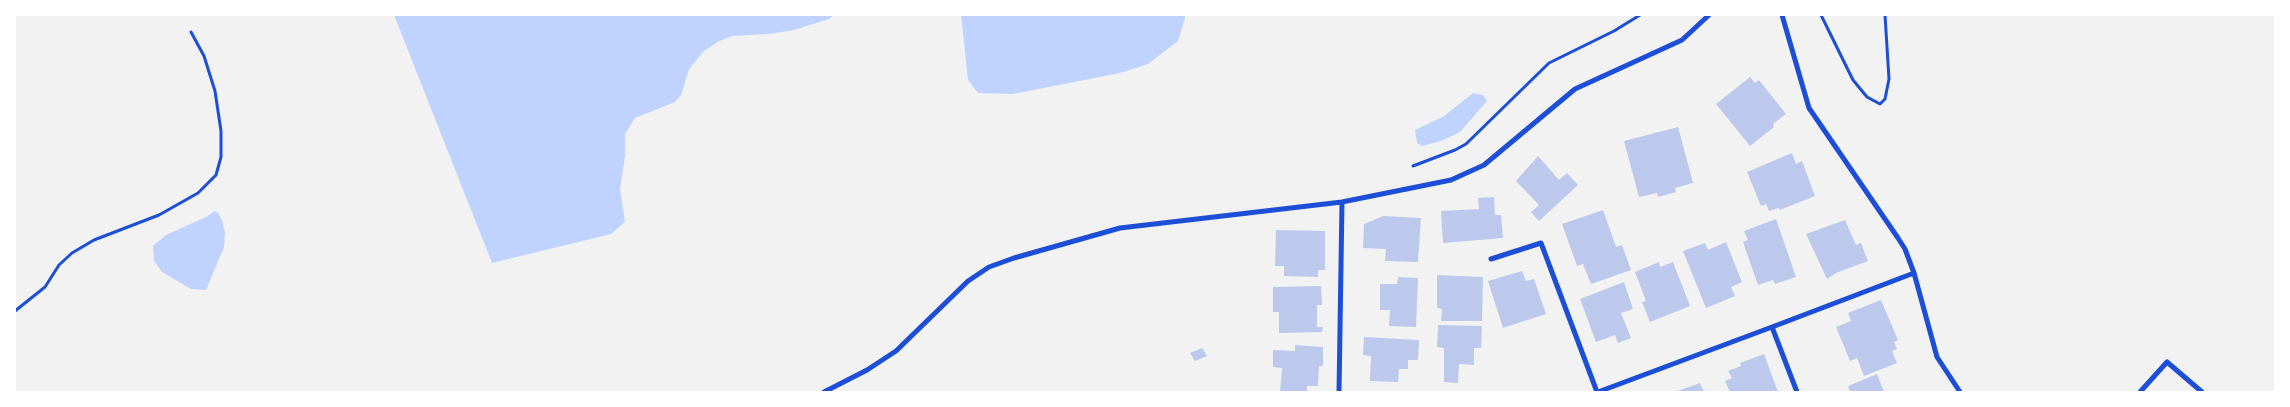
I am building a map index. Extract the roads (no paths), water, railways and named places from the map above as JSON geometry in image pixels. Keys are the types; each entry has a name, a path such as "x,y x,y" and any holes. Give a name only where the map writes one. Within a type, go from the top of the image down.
{"street":[{"path":"824,392 867,370 896,351 968,281 989,267 1120,228 1342,202 1452,180 1484,165 1575,89 1682,40 1709,15"},
{"path":"1782,15 1809,108 1902,244 1914,273 1937,357 1960,392"},
{"path":"1339,392 1342,202"},
{"path":"1491,259 1541,243 1598,392 1914,273"},
{"path":"1772,327 1797,392"},
{"path":"2140,392 2167,362 2202,392"}],"water":[{"path":"394,15 834,15 829,19 794,30 769,34 733,36 719,41 704,51 689,69 681,95 675,102 635,118 625,134 625,156 620,189 625,222 611,234 492,263"},
{"path":"961,15 1185,15 1185,18 1178,41 1148,64 1120,73 1013,94 978,93 968,80"},
{"path":"1473,93 1483,95 1487,101 1460,132 1441,141 1422,146 1417,143 1415,130 1444,116"},
{"path":"215,211 222,220 225,233 224,247 206,290 191,289 162,272 154,261 153,246 166,235"}]}
